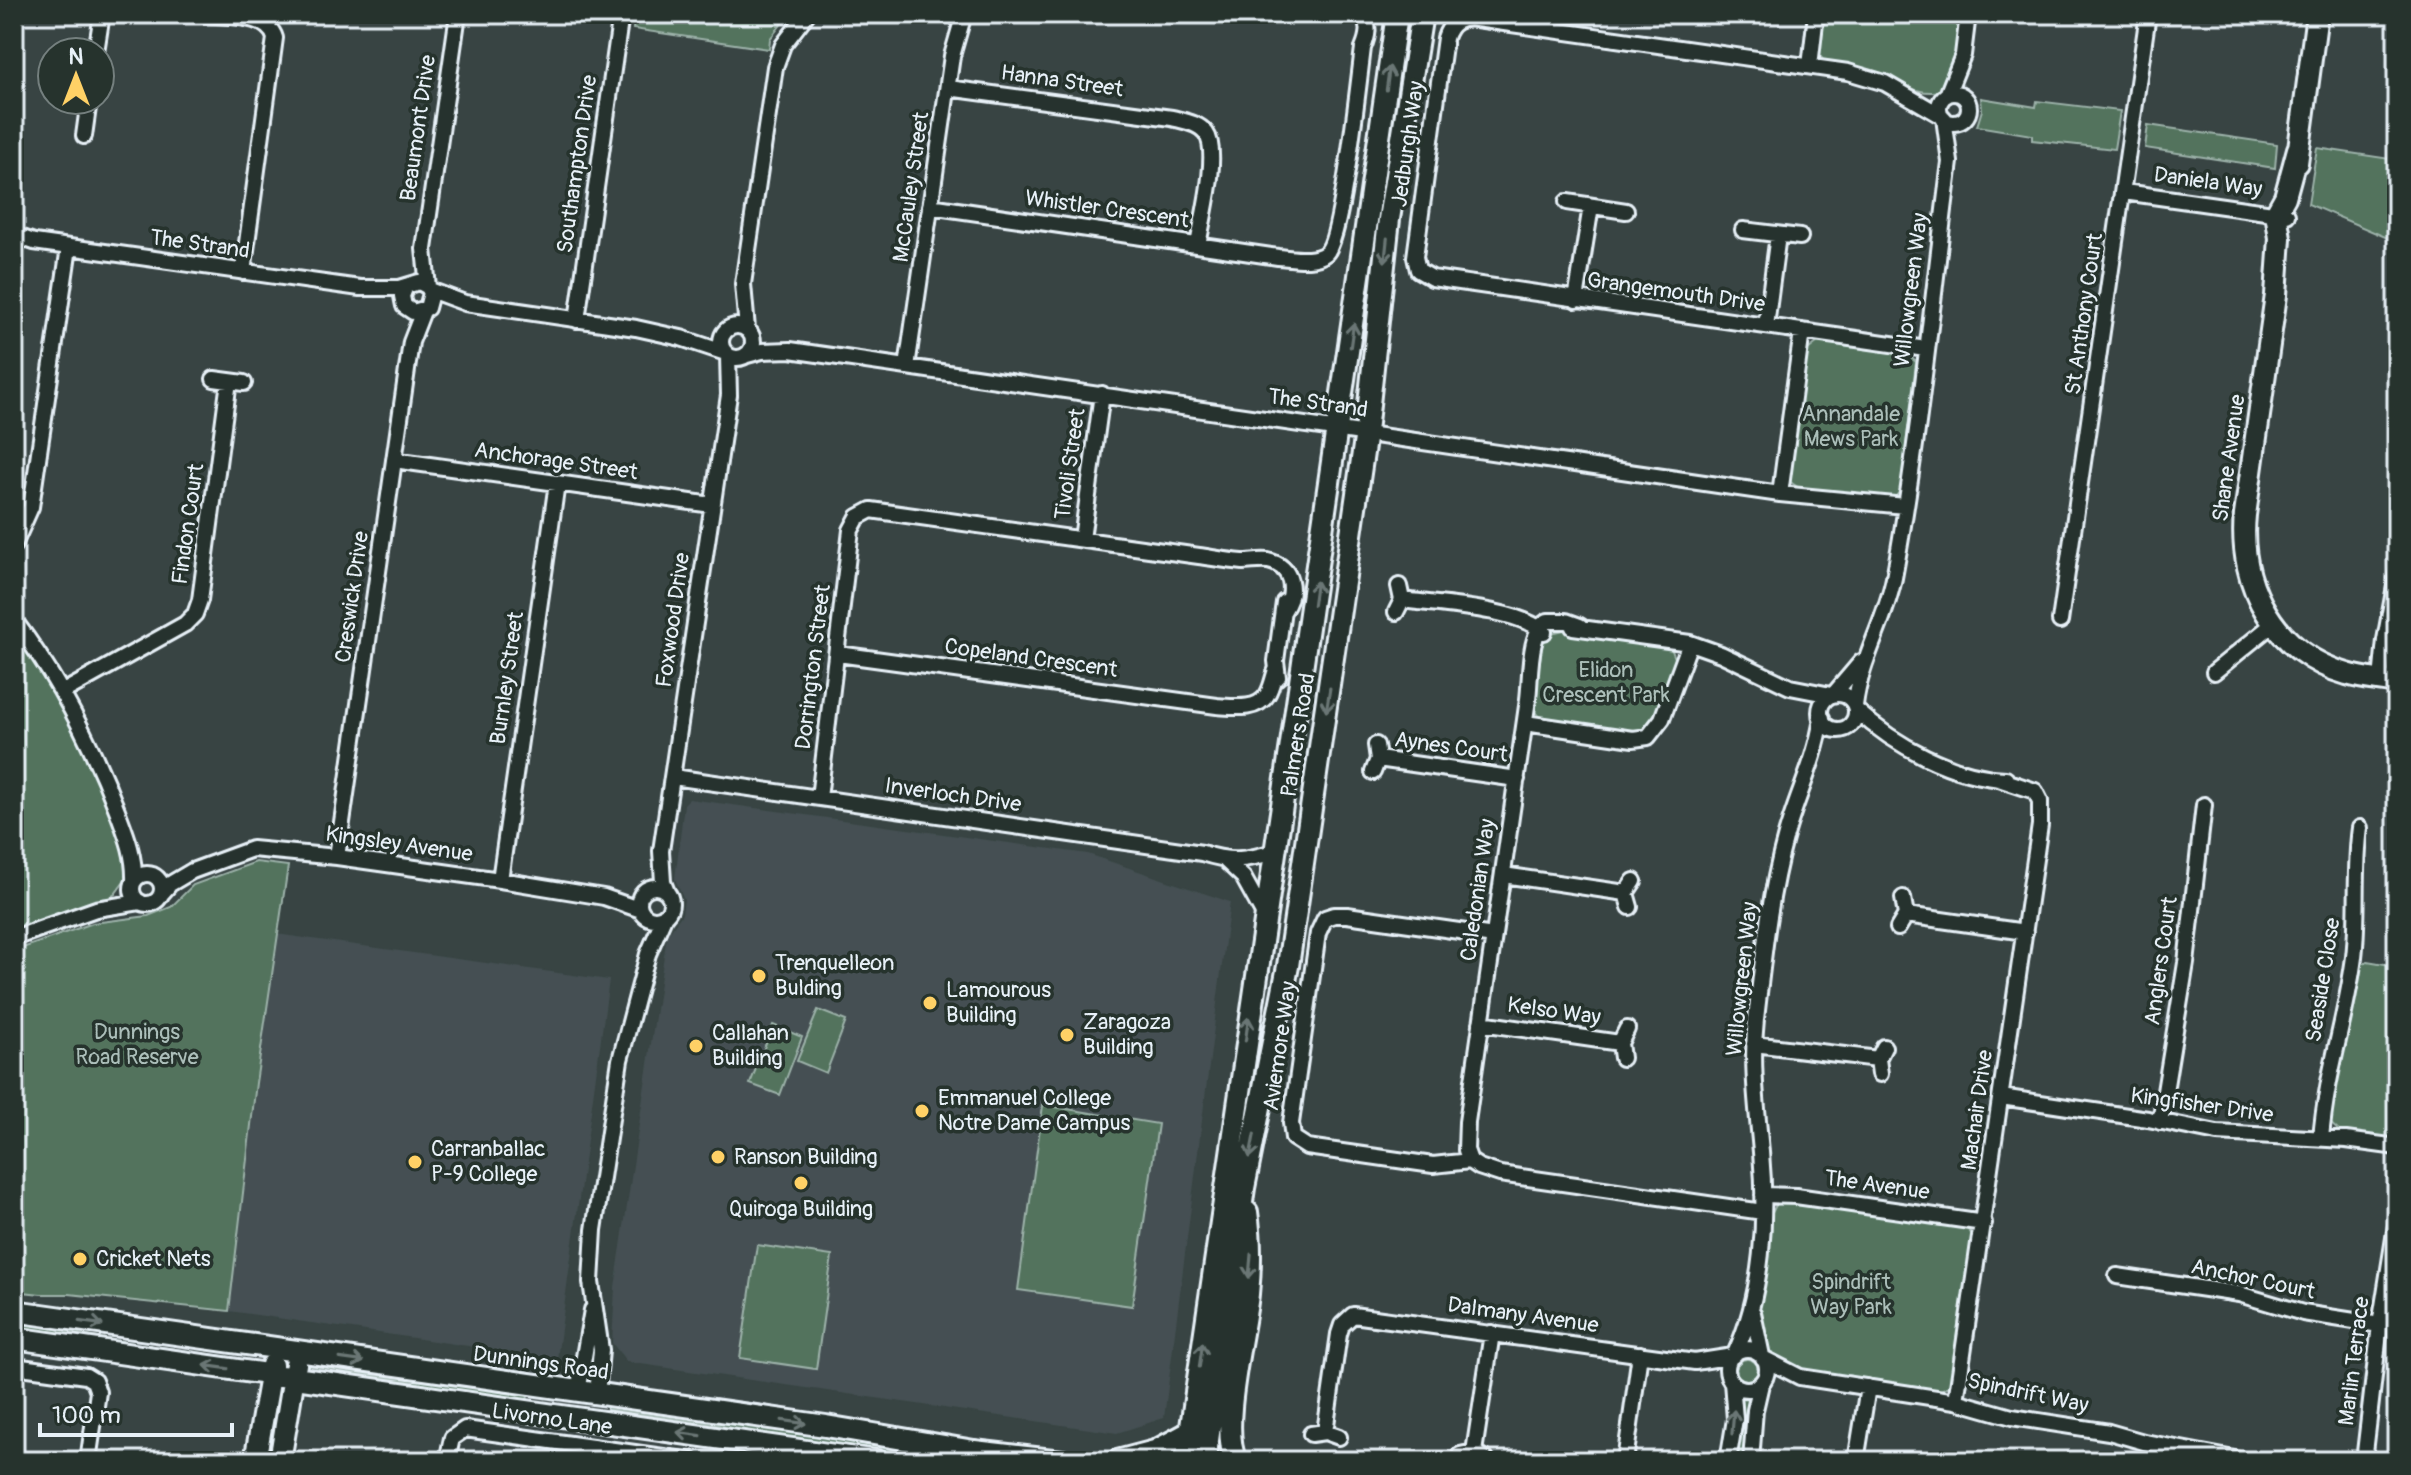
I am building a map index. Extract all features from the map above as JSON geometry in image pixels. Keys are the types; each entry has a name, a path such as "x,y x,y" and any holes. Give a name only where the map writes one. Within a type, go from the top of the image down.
{"main road":[{"name":"Palmers Road","path":"1186,1461 1273,852 1339,429 1397,14"},
{"name":"Palmers Road","path":"1205,1461 1244,1188 1288,966 1366,432 1389,219 1422,14"},
{"name":"Shane Avenue","path":"2317,14 2298,149 2296,191 2281,214 2289,238 2276,295 2243,539 2246,567 2253,589 2273,624 2296,648 2311,659 2347,674 2389,682"},
{"path":"1236,1461 1230,1449 1231,1417 1252,1248 1244,1188"},
{"name":"Dunnings Road","path":"14,1311 1031,1459 1062,1461"},
{"path":"14,1338 877,1461"},
{"path":"255,1461 275,1349"},
{"path":"280,1461 298,1352"},
{"path":"582,1418 588,1394"},
{"path":"1117,1461 1155,1451 1190,1432"}],"street":[{"path":"99,36 102,14"},
{"path":"206,14 262,22 271,28 275,38 243,272"},
{"name":"Beaumont Drive","path":"429,288 424,249 458,14"},
{"name":"Southampton Drive","path":"577,320 621,14"},
{"path":"727,354 721,344 743,284 777,58 807,14"},
{"name":"McCauley Street","path":"907,367 953,46 964,14"},
{"name":"Whistler Crescent","path":"1353,14 1359,21 1363,48"},
{"name":"Whistler Crescent","path":"930,206 1278,257 1309,268 1330,263 1342,244 1340,210 1368,28 1363,14"},
{"path":"1816,14 1810,66 1860,75 1902,91 1954,123 1967,109 1959,94 1945,96 1902,91"},
{"name":"Willowgreen Way","path":"1856,708 1858,683 1891,590 1905,510 1950,162 1967,109 1963,55 1968,14"},
{"name":"St Anthony Court","path":"2060,621 2148,14"},
{"name":"Jedburgh Way","path":"1421,273 1415,262 1415,250 1445,38 1454,22 1464,18 1476,19 1810,66"},
{"name":"Willowgreen Way","path":"1945,96 1963,55"},
{"name":"Hanna Street","path":"948,88 1172,118 1195,117 1210,124 1218,142 1217,155 1211,168 1198,245"},
{"path":"1943,117 1939,107 1945,96"},
{"path":"84,136 87,116"},
{"name":"Willowgreen Way","path":"1943,117 1950,162"},
{"name":"Daniela Way","path":"2124,192 2281,214"},
{"path":"1567,202 1626,211"},
{"path":"1576,300 1591,206"},
{"path":"1743,230 1800,237"},
{"name":"The Strand","path":"14,235 34,242"},
{"path":"1766,326 1778,235"},
{"name":"The Strand","path":"14,243 34,242 360,288 408,285"},
{"path":"14,545 27,517 33,494 69,247"},
{"name":"Beaumont Drive","path":"408,285 424,249"},
{"name":"Grangemouth Drive","path":"1421,273 1432,278 1576,300 1926,349"},
{"path":"465,303 413,312 406,307 402,296 408,285 419,282 465,303 681,338 737,358 746,355 753,345 748,330 743,284"},
{"name":"The Strand","path":"360,288 406,307"},
{"path":"425,309 431,300 429,288"},
{"name":"Creswick Drive","path":"406,307 411,342"},
{"name":"Creswick Drive","path":"337,857 411,342 425,309"},
{"path":"681,338 711,335 739,326 748,330"},
{"name":"The Strand","path":"748,330 790,350"},
{"path":"1780,494 1802,331"},
{"name":"The Strand","path":"746,355 790,350 1780,494 1840,500 1860,508 1905,510"},
{"name":"Foxwood Drive","path":"588,1394 593,1307 592,1245 614,1089 648,954 671,903 663,882 661,851 729,395 727,354"},
{"name":"Foxwood Drive","path":"729,395 746,355"},
{"name":"Findon Court","path":"63,692 185,624 195,614 200,600 237,382 214,379"},
{"name":"Tivoli Street","path":"1082,539 1102,394"},
{"name":"Anchorage Street","path":"394,460 712,505"},
{"name":"Burnley Street","path":"500,880 557,483"},
{"name":"Copeland Crescent","path":"838,654 1217,706 1247,707 1261,702 1276,670 1284,610 1282,584 1275,574 1244,562 895,514 878,509 866,516"},
{"name":"Dorrington Street","path":"819,798 854,522 866,516"},
{"path":"2389,682 2385,640 2397,575"},
{"path":"1399,599 1510,616 1542,630 1548,621 1557,620 1690,643 1721,654 1790,687 1845,695 1856,708 1854,720 1845,728 1833,728 1790,687"},
{"path":"14,620 63,692 98,763 132,852 132,893 140,902"},
{"path":"2214,672 2273,624"},
{"name":"Caledonian Way","path":"1466,1162 1461,1146 1525,723 1533,641 1542,630"},
{"path":"1525,723 1633,739 1648,737 1662,719 1690,643"},
{"name":"Willowgreen Way","path":"1832,695 1867,656"},
{"path":"1822,717 1824,702 1832,695"},
{"name":"Machair Drive","path":"1856,708 1882,733 1947,765 1999,779 2029,780 2040,792 2046,808 2040,825 1956,1401"},
{"name":"Willowgreen Way","path":"1734,1355 1752,1305 1763,1212 1754,1091 1754,1044 1780,860 1793,813 1814,760 1822,717"},
{"name":"Willowgreen Way","path":"1814,760 1845,728"},
{"name":"Machair Drive","path":"1845,728 1882,733"},
{"name":"Aynes Court","path":"1376,759 1517,779"},
{"name":"Inverloch Drive","path":"673,777 1202,853 1225,860 1252,858 1273,852"},
{"name":"Anglers Court","path":"2160,1122 2186,963 2204,805"},
{"name":"Seaside Close","path":"2321,1139 2328,1078 2353,958 2360,828"},
{"name":"Kingsley Avenue","path":"162,893 170,884 192,871 252,849 337,857 500,880 604,897 642,912"},
{"name":"Foxwood Drive","path":"648,954 639,903 661,851"},
{"path":"14,938 96,909 153,903 162,893 160,880 132,852"},
{"path":"1225,860 1243,877 1264,915"},
{"name":"Kingsley Avenue","path":"152,874 192,871"},
{"path":"96,909 141,875 152,874"},
{"path":"1503,875 1630,893"},
{"path":"644,891 656,887 667,892"},
{"name":"Kingsley Avenue","path":"604,897 644,891"},
{"path":"1898,928 1906,915 1903,898"},
{"path":"642,912 653,919 665,915"},
{"name":"Aviemore Way","path":"1494,936 1347,915 1325,918 1318,933 1293,1109 1293,1138 1307,1147 1433,1165 1466,1162 1500,1174 1763,1212"},
{"path":"1906,915 2025,932"},
{"name":"Kelso Way","path":"1481,1023 1623,1043"},
{"path":"1754,1044 1881,1060"},
{"name":"Kingfisher Drive","path":"2001,1097 2236,1135 2397,1147"},
{"name":"The Avenue","path":"1763,1195 1796,1196 1984,1223"},
{"name":"Marlin Terrace","path":"2362,1460 2397,1219"},
{"name":"Anchor Court","path":"2117,1276 2239,1294 2303,1313 2380,1325"},
{"name":"Willowgreen Way","path":"1752,1305 1762,1357"},
{"name":"Dalmany Avenue","path":"1325,1435 1339,1334 1346,1320 1353,1315 1695,1362 1731,1380"},
{"path":"1474,1456 1492,1333"},
{"path":"1728,1461 1735,1419 1727,1369 1734,1355 1751,1350 1762,1357 1767,1367 1755,1410 1751,1461"},
{"path":"1625,1461 1640,1354"},
{"name":"Dalmany Avenue","path":"1695,1362 1734,1355"},
{"name":"Spindrift Way","path":"1762,1357 1800,1377"},
{"path":"14,1366 86,1376 95,1384 98,1395 88,1461"},
{"name":"Spindrift Way","path":"1762,1383 1800,1377 1956,1401 2012,1417 2109,1432 2144,1442 2245,1461"},
{"path":"1731,1380 1744,1389 1762,1383"},
{"path":"1856,1461 1868,1387"},
{"name":"Livorno Lane","path":"447,1461 454,1436 461,1430 471,1429 612,1455 692,1461"}],"shaded area":[{"name":"Emmanuel College Notre Dame Campus","path":"689,799 1088,854 1230,902 1164,1418 1117,1433 627,1362 612,1343 615,1287 667,935 682,914 684,900 675,879 684,804"},
{"name":"Carranballac P-9 College","path":"276,934 609,980 557,1359 229,1311"}],"green space":[{"path":"635,14 789,14 770,39 769,49 633,29"},
{"path":"1821,14 1962,14 1957,57 1942,91 1917,90 1880,75 1836,66 1823,60 1817,50"},
{"path":"1981,98 2036,107 2037,101 2120,111 2114,149 2032,140 2032,135 1977,126 1982,110"},
{"path":"2148,125 2277,144 2275,168 2145,148"},
{"path":"2317,148 2397,160 2397,242 2308,204"},
{"name":"Annandale Mews Park","path":"1818,342 1907,354 1916,362 1901,487 1894,497 1882,500 1799,488 1789,481 1804,353"},
{"name":"Elidon Crescent Park","path":"1564,630 1671,648 1677,663 1653,725 1640,734 1540,718 1533,702 1543,642 1551,633"},
{"path":"14,635 51,688 86,749 113,813 129,875 115,894 102,902 14,931"},
{"name":"Dunnings Road Reserve","path":"256,862 288,866 256,1083 229,1311 14,1291 14,951 93,923 148,916 171,907 193,885"},
{"path":"2367,961 2397,966 2397,1140 2340,1132 2329,1122 2357,968"},
{"path":"818,1010 846,1021 826,1073 797,1061"},
{"path":"773,1025 802,1037 780,1095 750,1084"},
{"path":"1043,1105 1158,1124 1132,1306 1018,1290"},
{"name":"Spindrift Way Park","path":"1786,1201 1964,1226 1973,1235 1953,1384 1939,1391 1803,1372 1769,1356 1758,1317 1770,1217 1776,1205"},
{"path":"757,1245 832,1256 816,1369 740,1358"},
{"path":"14,1320 93,1337 264,1362 259,1366 14,1331"},
{"path":"1747,1359 1755,1362 1758,1370 1755,1378 1747,1381 1739,1378 1736,1370 1739,1362"},
{"path":"303,1361 528,1393 527,1405 414,1382 304,1365"},
{"path":"1740,1398 1752,1399 1746,1461 1731,1461"},
{"path":"606,1405 989,1461 924,1461 778,1440 714,1424 607,1409"}],"place":[{"name":"Trenquelleon Bulding","path":"759,976"},
{"name":"Lamourous Building","path":"930,1003"},
{"name":"Zaragoza Building","path":"1067,1035"},
{"name":"Callahan Building","path":"696,1046"},
{"name":"Emmanuel College Notre Dame Campus","path":"922,1111"},
{"name":"Ranson Building","path":"718,1157"},
{"name":"Carranballac P-9 College","path":"415,1162"},
{"name":"Quiroga Building","path":"801,1183"},
{"name":"Cricket Nets","path":"80,1259"}]}
